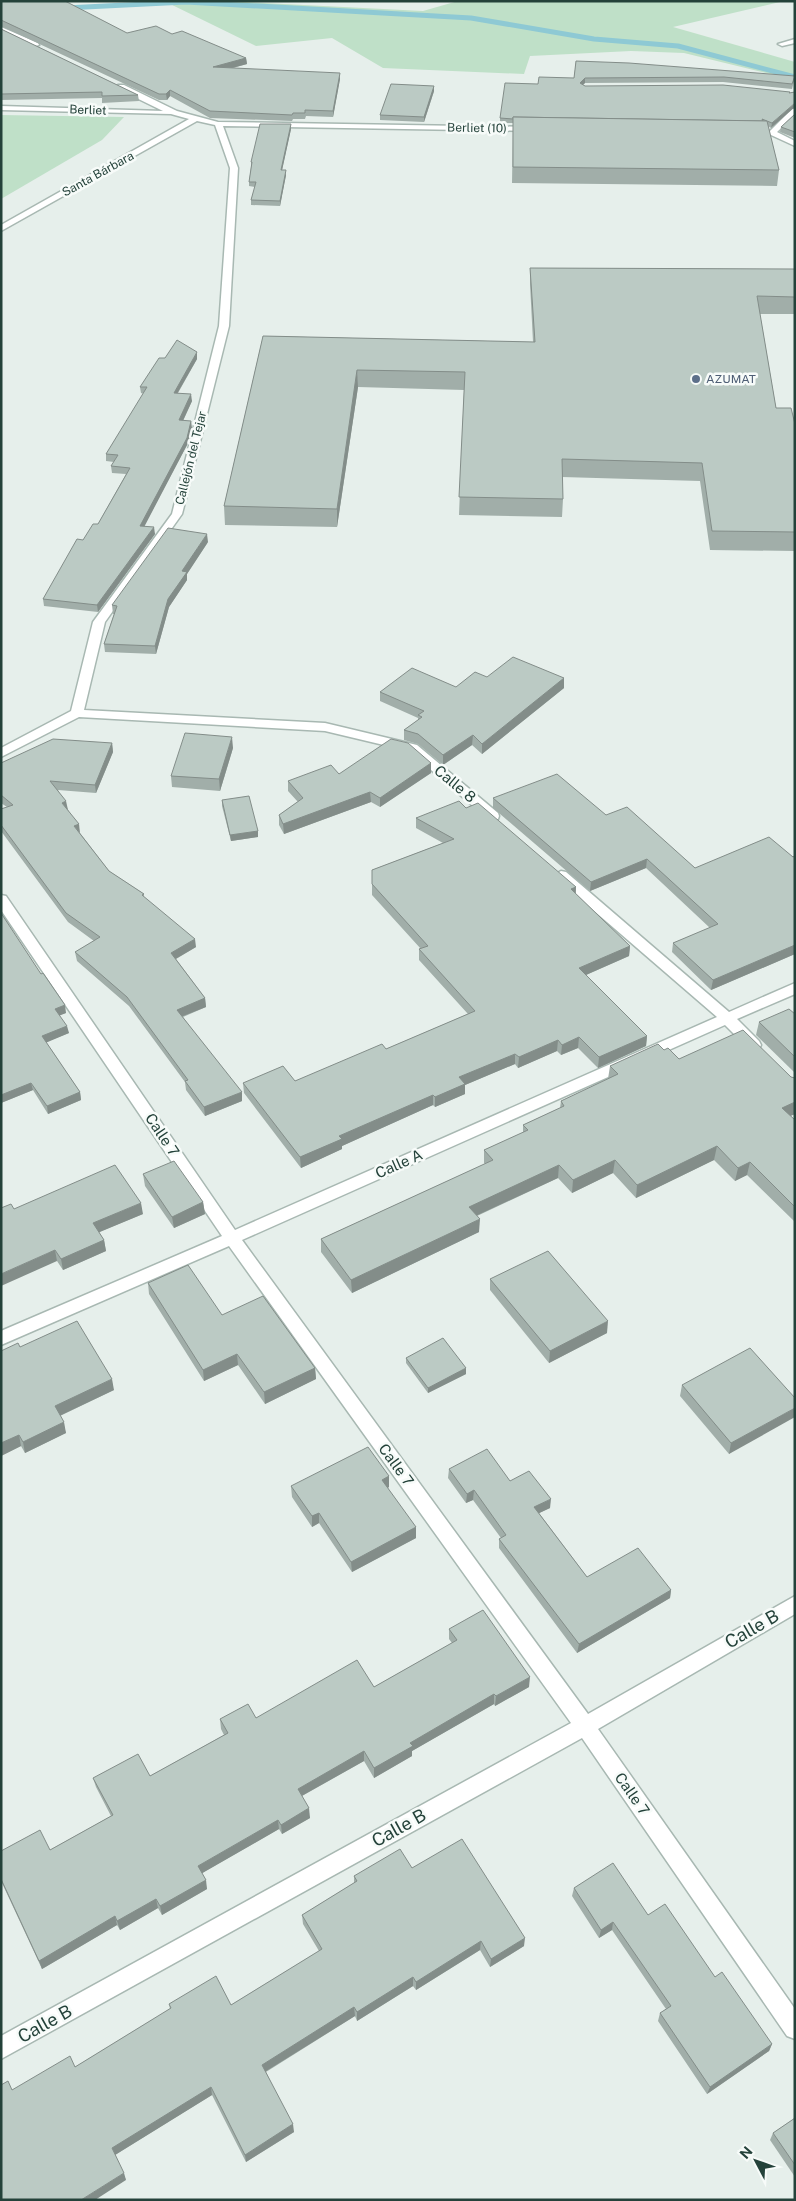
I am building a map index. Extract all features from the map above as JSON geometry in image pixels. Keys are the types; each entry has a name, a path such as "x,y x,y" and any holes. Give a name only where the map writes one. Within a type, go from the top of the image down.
{"street":[{"path":"1,29 44,50"},
{"path":"782,44 795,41"},
{"path":"114,84 174,113 218,124"},
{"name":"Berliet","path":"1,108 174,113"},
{"path":"772,133 795,111"},
{"name":"Santa Bárbara","path":"1,229 195,119"},
{"name":"Berliet (10)","path":"218,124 544,129"},
{"name":"Callejón del Tejar","path":"77,713 99,622 177,514 224,326 234,168 218,124"},
{"path":"742,133 772,133 795,144"},
{"path":"1,753 77,713"},
{"name":"Calle 8","path":"77,713 325,727 413,748 506,827"},
{"path":"550,866 727,1018 768,1059"},
{"name":"Calle 7","path":"1,899 232,1238 585,1726 795,2028"},
{"name":"Calle A","path":"1,1338 232,1238 795,988"},
{"name":"Calle B","path":"1,2048 585,1726 795,1604"}],"green space":[{"path":"164,1 225,1 423,11 458,1 784,1 673,27 795,62 795,80 684,53 631,51 530,56 524,74 383,68 332,38 256,46"},
{"path":"1,115 124,117 102,140 1,199"}],"building":[{"path":"1,1 65,1 127,33 156,26 172,34 182,31 246,58 213,67 340,73 333,111 305,110 305,113 293,113 292,115 210,111 170,90 166,94 159,94 1,20"},
{"path":"1,29 138,95 102,96 102,92 1,94"},
{"path":"576,61 629,63 795,76 792,84 724,77 585,78 580,83 585,86 723,85 789,93 795,92 795,103 772,123 762,119 763,121 500,118 505,83 538,84 539,77 574,78"},
{"path":"391,84 434,86 424,117 380,115"},
{"path":"795,114 795,132 781,127"},
{"path":"513,117 767,121 779,170 513,167"},
{"path":"260,124 291,124 281,170 286,170 280,201 251,200 256,182 249,182 251,162"},
{"path":"530,268 795,269 795,297 757,296 776,408 791,408 795,424 795,532 712,531 702,463 562,459 563,499 459,497 465,372 357,370 337,509 224,506 263,336 535,342"},
{"path":"177,340 197,352 174,393 191,394 179,420 191,421 187,438 140,526 154,527 97,605 43,599 77,539 83,540 93,524 98,524 130,468 111,466 118,455 106,454 147,387 140,387 159,358 165,358"},
{"path":"168,528 207,534 182,571 187,572 168,599 155,646 104,644 117,606 112,605"},
{"path":"513,657 564,678 482,744 473,735 443,755 418,734 404,730 422,717 418,715 424,711 380,692 412,668 456,687 475,672 487,677"},
{"path":"185,733 232,737 219,779 171,776"},
{"path":"53,739 112,743 95,785 50,781 66,801 62,803 79,824 74,826 109,871 144,894 142,895 195,939 171,953 205,998 177,1010 242,1092 204,1107 185,1081 188,1080 127,997 75,952 100,937 66,913 1,825 1,809 13,805 1,795 1,763"},
{"path":"391,739 408,743 431,763 380,798 370,792 283,824 279,815 303,798 288,781 331,765 339,774"},
{"path":"557,774 606,815 627,807 695,868 769,837 793,857 795,856 795,945 713,980 673,943 718,924 647,859 591,882 493,798"},
{"path":"249,796 258,831 230,835 222,800"},
{"path":"459,801 466,808 478,803 576,887 571,889 630,946 579,968 647,1036 599,1057 579,1037 562,1045 558,1040 519,1057 515,1054 459,1077 465,1084 435,1097 433,1095 339,1136 342,1139 300,1157 243,1083 283,1066 295,1081 382,1044 386,1049 475,1011 419,949 428,946 372,884 372,870 454,839 416,818"},
{"path":"1,913 41,974 43,973 65,1005 55,1009 67,1026 42,1036 80,1092 47,1106 31,1083 1,1095"},
{"path":"789,1009 795,1014 795,1057 759,1022"},
{"path":"743,1030 791,1077 795,1078 795,1102 782,1108 795,1120 795,1207 750,1162 738,1168 717,1146 637,1185 615,1160 573,1180 559,1165 469,1207 480,1219 351,1280 321,1239 493,1160 484,1150 528,1130 523,1125 564,1106 561,1101 618,1074 610,1066 658,1044 664,1050 668,1048 679,1059"},
{"path":"174,1161 203,1202 172,1217 143,1174"},
{"path":"115,1165 141,1203 93,1223 104,1240 61,1259 55,1250 1,1274 1,1208 11,1204 14,1209"},
{"path":"548,1251 608,1321 550,1351 490,1279"},
{"path":"188,1265 222,1315 263,1296 315,1368 264,1392 237,1354 203,1370 148,1283"},
{"path":"77,1321 112,1379 55,1406 64,1422 23,1442 19,1435 1,1443 1,1351 18,1343 20,1347"},
{"path":"443,1338 466,1368 428,1388 406,1358"},
{"path":"750,1348 795,1398 795,1408 731,1443 682,1385"},
{"path":"368,1447 389,1476 382,1480 416,1527 351,1562 319,1513 312,1516 291,1486"},
{"path":"487,1449 510,1481 529,1471 551,1499 534,1507 587,1577 638,1548 671,1590 579,1644 499,1539 506,1535 474,1490 467,1494 449,1469"},
{"path":"483,1610 530,1677 496,1696 494,1694 410,1743 413,1746 374,1768 364,1751 298,1789 309,1808 281,1825 278,1820 198,1866 206,1880 160,1906 156,1899 117,1921 115,1916 39,1961 1,1879 1,1851 40,1830 50,1850 113,1815 93,1778 138,1754 150,1776 228,1733 220,1719 248,1704 256,1718 357,1660 374,1687 457,1640 449,1629"},
{"path":"462,1839 525,1938 491,1959 481,1941 416,1982 413,1977 357,2012 354,2007 262,2065 293,2124 245,2155 211,2087 112,2148 124,2173 81,2200 1,2200 1,2085 8,2081 12,2090 70,2056 75,2067 171,2008 169,2004 216,1976 231,2005 322,1949 302,1915 357,1881 354,1876 400,1849 412,1868"},
{"path":"613,1863 648,1915 665,1904 715,1977 722,1972 772,2044 710,2087 660,2013 671,2006 613,1922 601,1930 574,1888"},
{"path":"795,2118 795,2165 773,2133"}],"waterway":[{"path":"65,8 186,2 471,18 594,39 678,46 795,77"}],"place":[{"name":"AZUMAT","path":"696,379"}]}
